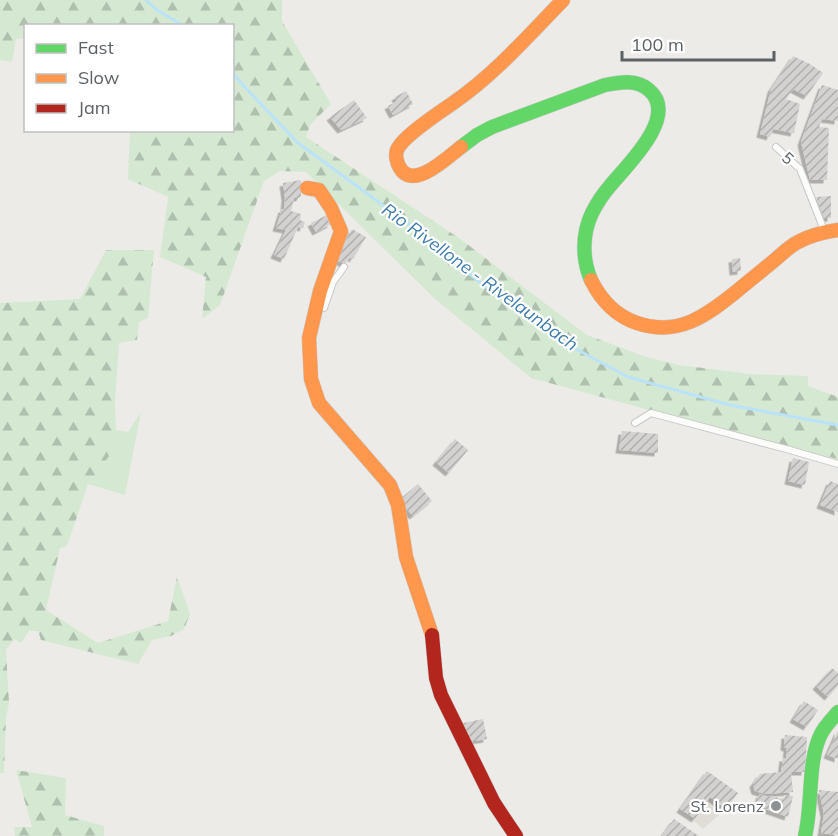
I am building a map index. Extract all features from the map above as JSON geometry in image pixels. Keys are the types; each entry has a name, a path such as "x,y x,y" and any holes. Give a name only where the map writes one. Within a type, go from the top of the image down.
{"main road":[{"path":"564,0 466,94 405,139 398,150 397,161 400,169 406,174 416,176 429,171 477,135 492,127 597,88 624,82 637,83 648,88 656,98 659,111 656,125 649,138 595,205 587,221 584,237 587,272 595,288 605,302 618,313 646,326 660,328 686,325 711,312 796,243 810,235 831,231"},
{"path":"307,188 319,190 331,208 341,231 320,291 309,338 311,379 320,403 390,485 398,505 406,557 432,631 436,678 441,695 494,803 516,836"},
{"path":"805,836 810,816 817,746 822,734 838,712"}],"lane":[{"name":"5","path":"776,147 800,169 831,231"},
{"path":"309,338 316,329 333,282 344,267"},
{"path":"635,423 651,413 838,464"}],"shaded area":[{"path":"707,771 738,793 726,809 703,829 680,809"}],"green space":[{"path":"0,0 282,0 282,21 331,104 310,125 306,137 459,238 587,335 646,357 679,365 751,374 808,376 808,386 838,397 838,459 531,378 434,298 306,172 280,171 264,181 220,305 202,319 206,277 160,257 168,197 128,179 130,132 234,132 234,24 24,24 24,38 16,39 12,62 0,60"},
{"path":"106,250 154,250 148,318 139,322 137,340 119,343 115,401 116,447 88,484 67,546 60,548 46,610 98,643 168,621 177,576 190,614 184,629 171,636 152,640 138,664 41,640 38,631 29,631 21,643 14,639 6,650 9,703 6,718 4,773 0,773 0,303 80,299"},
{"path":"141,412 125,495 88,484 116,447 116,430 128,432"},
{"path":"16,770 66,778 65,815 104,826 104,836 15,836 14,827 32,827"}],"building":[{"path":"793,56 823,73 807,96 793,89 786,99 800,104 794,133 773,129 770,137 760,134 771,89"},
{"path":"822,85 838,90 838,121 822,119 819,127 829,128 827,180 810,180 801,142"},
{"path":"406,91 413,104 393,115 388,106 397,101 395,97"},
{"path":"354,100 367,118 341,130 330,117"},
{"path":"301,180 301,196 294,198 291,211 301,214 300,220 305,222 303,228 298,227 284,259 274,255 286,230 276,228 282,209 284,209 283,183"},
{"path":"831,196 831,218 824,218 816,197"},
{"path":"327,215 331,224 316,232 311,223"},
{"path":"352,229 366,237 353,259 351,257 344,264 335,259"},
{"path":"740,258 741,271 733,272 732,259"},
{"path":"622,431 658,434 658,453 619,450"},
{"path":"455,439 468,450 449,473 436,462"},
{"path":"793,458 809,462 805,485 788,481"},
{"path":"830,481 838,484 838,512 820,505"},
{"path":"418,484 432,501 413,516 399,500"},
{"path":"832,668 838,673 838,686 828,697 816,686"},
{"path":"804,701 818,710 807,727 793,719"},
{"path":"483,719 487,739 467,742 463,723"},
{"path":"838,730 838,759 827,755"},
{"path":"785,735 807,737 805,772 791,772 793,792 765,794 755,791 753,784 760,774 781,772 783,758 786,758"},
{"path":"707,771 738,793 726,809 710,797 695,819 680,809"},
{"path":"819,790 838,792 838,835 821,833 824,814"},
{"name":"St. Lorenz","path":"760,794 784,800 785,795 793,796 788,817 756,805"},
{"path":"674,819 699,836 662,836"}],"waterway":[{"name":"Rio Rivellone - Rivelaunbach","path":"146,0 157,10 181,24"},
{"name":"Rio Rivellone - Rivelaunbach","path":"234,74 298,143 417,230 483,285 537,321 563,342 628,377 730,405 838,425"}],"traffic: fast":[{"path":"461,147 492,127 605,85 622,82 634,83 649,90 657,101 658,113 655,127 638,154 603,195 586,229 584,246 591,280"},
{"path":"805,836 817,745 823,731 838,712"}],"traffic: slow":[{"path":"461,147 430,170 413,176 406,174 399,166 396,154 406,138 483,80 563,0"},
{"path":"307,188 319,190 331,208 341,231 320,291 309,338 311,379 319,403 390,485 398,505 406,557 432,635"},
{"path":"591,280 599,294 610,306 629,320 652,327 678,326 691,322 714,309 795,244 813,236 838,230"}],"traffic: jam":[{"path":"432,635 436,678 441,695 494,803 516,836"}],"place":[{"name":"St. Lorenz","path":"776,806"}]}
